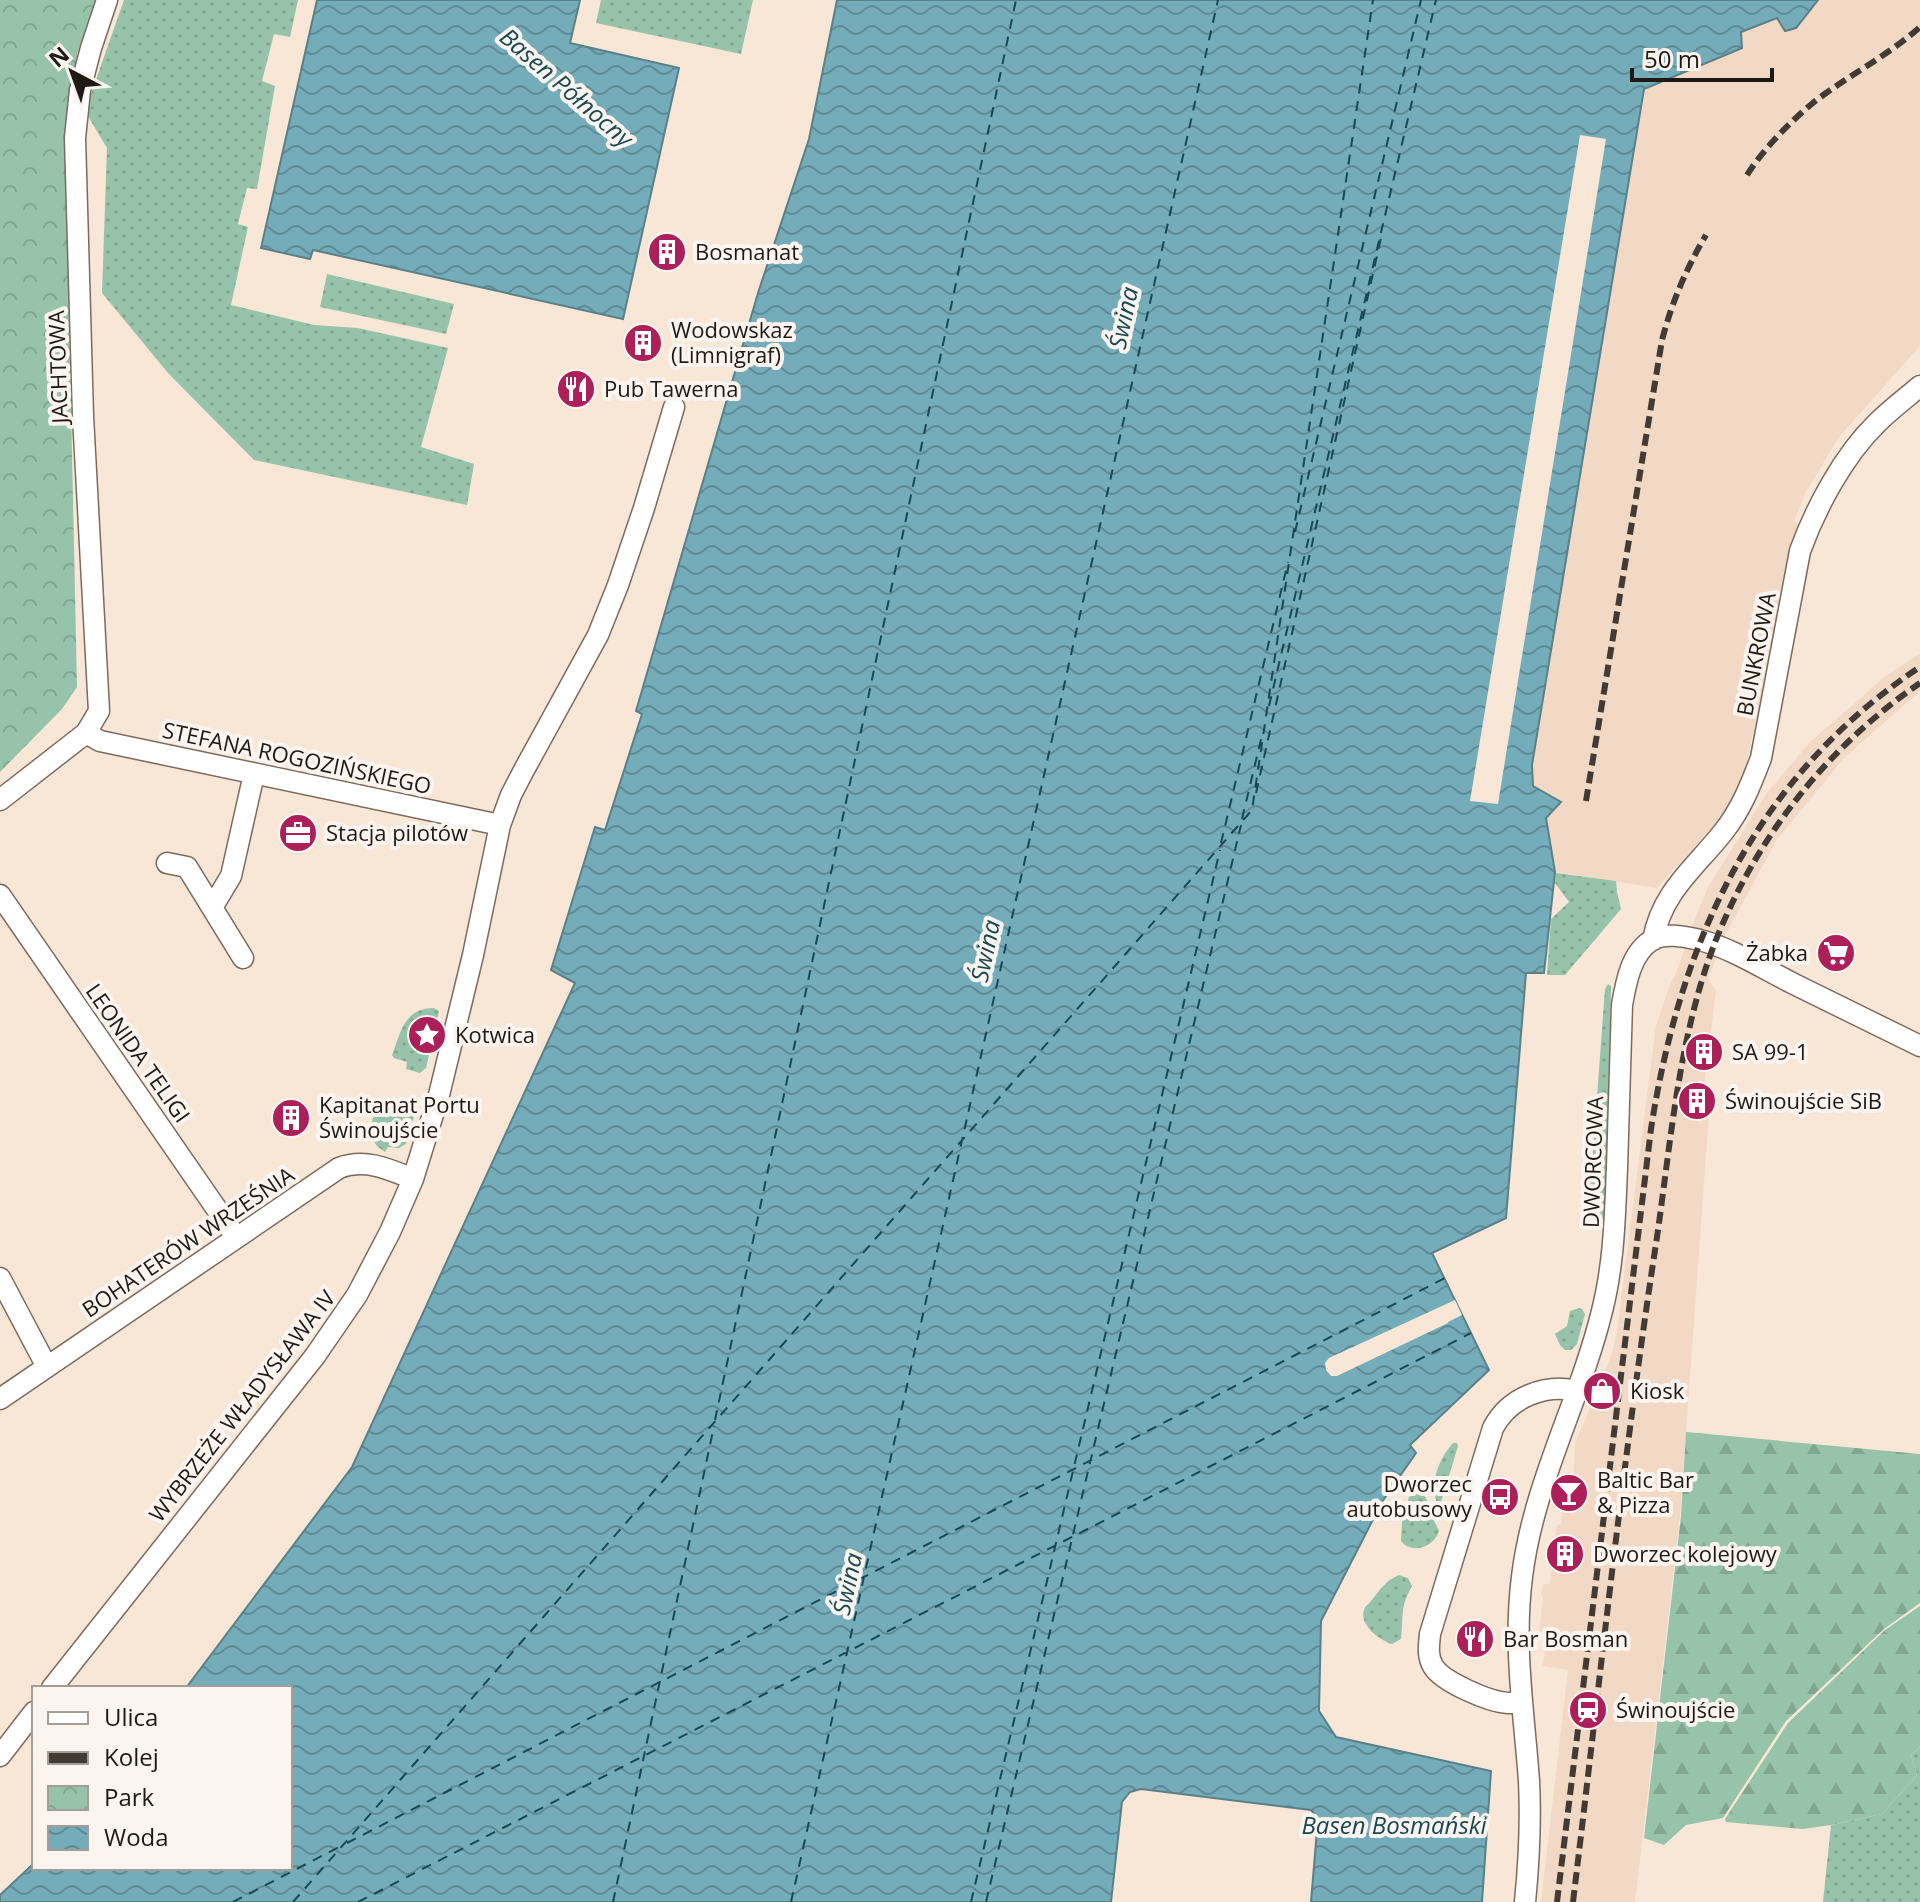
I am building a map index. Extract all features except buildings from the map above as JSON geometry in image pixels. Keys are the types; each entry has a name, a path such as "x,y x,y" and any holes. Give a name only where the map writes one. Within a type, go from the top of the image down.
{"street":[{"name":"JACHTOWA","path":"86,733 99,711 99,695 83,416 75,138 80,90 107,0"},
{"name":"BUNKROWA","path":"1653,940 1656,924 1672,891 1724,832 1750,788 1761,758 1800,551 1809,526 1851,454 1875,425 1920,386"},
{"name":"WYBRZEŻE WŁADYSŁAWA IV","path":"54,1686 315,1356 357,1295 390,1232 413,1179 439,1095 500,825 524,770 598,635 640,521 674,407"},
{"name":"STEFANA ROGOZIŃSKIEGO","path":"86,733 100,741 500,825"},
{"path":"0,800 86,733"},
{"path":"213,906 231,876 254,774"},
{"path":"167,863 187,867 243,958"},
{"name":"LEONIDA TELIGI","path":"0,895 236,1237"},
{"path":"1653,940 1676,936 1714,945 1920,1046"},
{"name":"DWORCOWA","path":"1525,1902 1530,1807 1518,1654 1522,1575 1544,1482 1578,1391 1604,1304 1615,1226 1622,1005 1629,971 1635,959 1653,940"},
{"name":"BOHATERÓW WRZEŚNIA","path":"0,1399 347,1165 368,1164 413,1179"},
{"path":"0,1278 47,1367"},
{"path":"1521,1701 1508,1703 1489,1699 1439,1673 1429,1657 1430,1634 1493,1428 1500,1415 1524,1397 1565,1388 1578,1391"},
{"path":"0,1756 32,1715"}],"shaded area":[{"path":"1818,0 1920,0 1920,346 1839,437 1806,492 1794,521 1799,524 1785,566 1745,772 1726,812 1657,888 1555,872 1546,818 1533,786 1532,765 1644,89 1742,48 1740,32 1778,17 1795,28"},
{"path":"1920,654 1920,691 1844,758 1776,841 1727,932 1708,978 1716,991 1705,1077 1709,1113 1680,1516 1635,1902 1541,1902 1568,1670 1543,1666 1546,1642 1539,1634 1541,1596 1543,1584 1550,1584 1557,1525 1561,1524 1565,1479 1573,1480 1575,1444 1612,1353 1617,1332 1656,1025 1708,887 1766,794 1810,742 1887,675"}],"green space":[{"path":"0,0 97,0 78,51 67,125 77,687 62,709 0,772"},
{"path":"124,0 298,0 290,37 274,34 262,81 275,86 257,189 247,188 238,224 248,227 231,305 314,325 358,328 448,348 421,447 474,464 467,505 254,460 168,373 102,293 107,148 85,111"},
{"path":"601,0 753,0 741,54 596,23"},
{"path":"327,274 454,304 446,334 320,307"},
{"path":"1556,873 1616,881 1621,909 1565,975 1547,975 1551,919 1569,902 1555,883"},
{"path":"1608,984 1611,989 1605,1220 1588,1218 1605,989"},
{"path":"434,1008 439,1011 426,1068 420,1073 406,1069 407,1062 392,1055 401,1030 416,1012"},
{"path":"403,1098 415,1103 406,1144 399,1148 388,1147 385,1152 372,1137 373,1119 384,1105"},
{"path":"1579,1308 1585,1314 1577,1344 1571,1350 1565,1350 1555,1334 1567,1326 1570,1311"},
{"path":"1686,1432 1920,1454 1920,1603 1884,1629 1786,1721 1723,1818 1686,1825 1664,1845 1644,1838 1681,1516"},
{"path":"1453,1443 1458,1446 1441,1502 1437,1503 1434,1487 1437,1472"},
{"path":"1418,1493 1427,1500 1439,1531 1428,1545 1411,1548 1401,1541 1402,1522 1409,1497"},
{"path":"1399,1575 1408,1578 1412,1586 1404,1607 1401,1639 1392,1644 1370,1630 1363,1612 1383,1586"},
{"path":"1920,1606 1920,1747 1911,1755 1917,1775 1882,1814 1803,1829 1726,1822 1725,1819 1788,1723 1885,1630"},
{"path":"1920,1747 1920,1902 1823,1902 1831,1825 1882,1814 1917,1775 1911,1755"}],"water":[{"name":"Basen Północny","path":"317,0 580,0 570,43 679,68 623,319 313,250 310,259 261,248"},
{"path":"837,0 1818,0 1796,28 1785,31 1777,18 1741,32 1742,48 1644,89 1532,765 1533,786 1561,802 1546,818 1555,872 1544,973 1526,973 1506,1218 1432,1253 1489,1370 1410,1445 1416,1453 1382,1502 1321,1621 1319,1711 1336,1737 1491,1771 1482,1902 1311,1902 1318,1818 1311,1810 1141,1789 1130,1792 1122,1802 1111,1902 0,1902 0,1895 32,1865 32,1870 292,1870 292,1686 188,1686 352,1467 575,983 551,970 595,827 605,830 642,714 636,711 758,293 809,139"}],"pier":[{"path":"1580,135 1606,139 1498,804 1470,801"},
{"path":"1455,1300 1462,1315 1448,1323 1337,1376 1331,1376 1326,1370 1325,1363 1329,1358"}],"ferry route":[{"path":"715,1420 1016,0"},
{"path":"791,1902 1218,0"},
{"path":"293,1902 1252,810 1373,0"},
{"path":"1295,532 1421,0"},
{"path":"1269,706 1436,0"},
{"path":"1256,793 1381,238"},
{"path":"1221,843 1288,562"},
{"path":"1242,819 1262,735"},
{"path":"986,1902 1241,825"},
{"path":"971,1902 1220,850"},
{"path":"347,1843 1445,1278"},
{"path":"358,1902 1471,1333"},
{"path":"613,1902 714,1426"},
{"path":"233,1902 341,1846"}],"railway":[{"path":"1747,175 1778,136 1814,102 1920,27"},
{"path":"1586,801 1662,340 1680,286 1706,235"},
{"path":"1557,1902 1651,1129 1664,1059 1682,992 1706,928 1735,868 1771,811 1813,758 1863,710 1920,667"},
{"path":"1573,1902 1633,1403 1673,1118 1687,1038 1708,960 1740,887 1781,820 1858,732 1920,683"}],"place":[{"name":"Bosmanat","path":"667,252"},
{"name":"Wodowskaz (Limnigraf)","path":"643,343"},
{"name":"Pub Tawerna","path":"576,389"},
{"name":"Stacja pilotów","path":"298,833"},
{"name":"Żabka","path":"1836,953"},
{"name":"Kotwica","path":"427,1035"},
{"name":"SA 99-1","path":"1704,1052"},
{"name":"Świnoujście SiB","path":"1697,1101"},
{"name":"Kapitanat Portu Świnoujście","path":"291,1118"},
{"name":"Kiosk","path":"1602,1391"},
{"name":"Baltic Bar & Pizza","path":"1569,1493"},
{"name":"Dworzec autobusowy","path":"1500,1497"},
{"name":"Dworzec kolejowy","path":"1565,1554"},
{"name":"Bar Bosman","path":"1475,1639"},
{"name":"Świnoujście","path":"1588,1710"}],"water label":[{"name":"Świna","path":"1124,318"},
{"name":"Świna","path":"986,951"},
{"name":"Świna","path":"848,1584"},
{"name":"Basen Bosmański","path":"1394,1826"}]}
